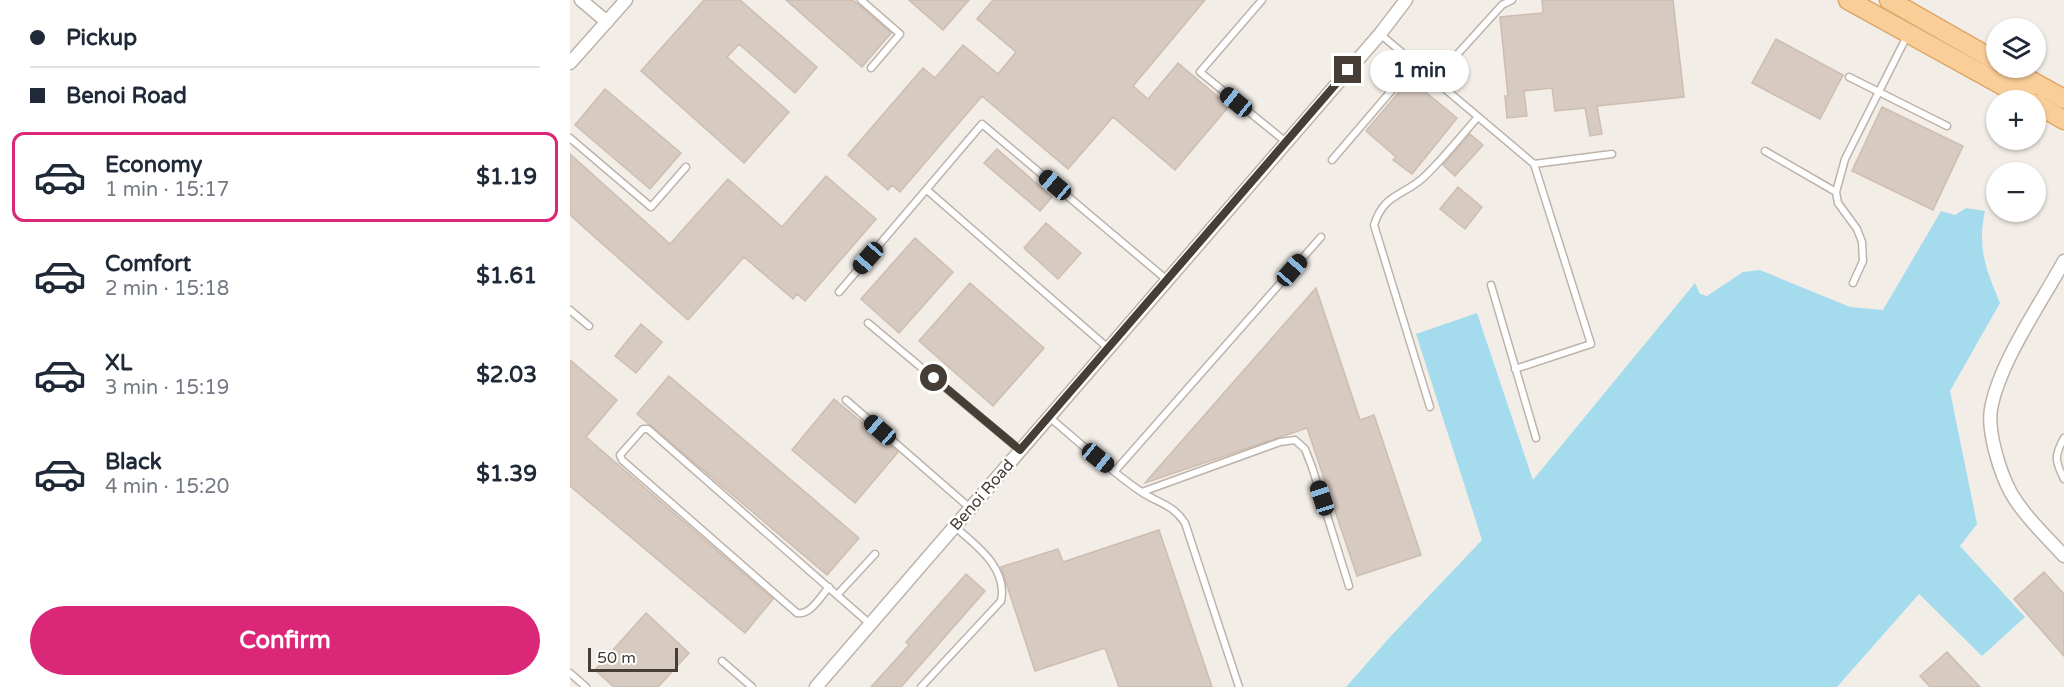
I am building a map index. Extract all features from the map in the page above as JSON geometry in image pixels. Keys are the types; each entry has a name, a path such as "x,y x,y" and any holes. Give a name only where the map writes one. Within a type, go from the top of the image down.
{"main road":[{"path":"1848,0 2009,90"},
{"path":"1889,0 1986,55"},
{"path":"2027,78 2061,97"}],"street":[{"path":"581,0 607,22"},
{"path":"570,63 626,0"},
{"name":"Benoi Road","path":"816,687 1381,32 1406,0"},
{"name":"Benoi Road","path":"1381,32 1416,0"},
{"path":"2064,261 2006,364 1991,410 1995,455 2011,492 2026,514 2064,556"}],"lane":[{"path":"861,0 900,34 871,68"},
{"path":"1262,0 1200,72 1286,142"},
{"path":"1434,80 1502,5 1512,0"},
{"path":"1853,283 1863,261 1862,242 1857,229 1838,203 1836,192 1845,159 1917,16"},
{"path":"1381,32 1534,164 1591,344 1515,369"},
{"path":"1332,160 1415,63"},
{"path":"1849,77 1947,126"},
{"path":"1430,407 1374,225 1378,211 1401,191 1422,179 1478,117"},
{"path":"839,292 982,124 1167,280"},
{"path":"570,138 651,207 686,167"},
{"path":"1765,151 1836,192"},
{"path":"1534,164 1612,154"},
{"path":"927,190 1108,348"},
{"path":"1115,471 1321,237"},
{"path":"1491,285 1536,438"},
{"path":"570,309 589,326"},
{"path":"868,323 1020,450"},
{"path":"846,400 970,508"},
{"path":"1049,417 1142,492 1170,506 1185,523 1239,687"},
{"path":"828,587 807,612 797,613 622,460 620,455 643,429 648,429 828,587 870,624"},
{"path":"2064,438 2056,453 2057,465 2064,479"},
{"path":"1142,492 1280,442 1295,440 1305,449 1312,467 1349,586"},
{"path":"921,687 1001,601 1003,592 993,563 955,526"},
{"path":"837,595 874,554"},
{"path":"722,661 752,687"},
{"path":"570,673 586,687"}],"water":[{"path":"1966,208 1985,211 1982,237 1984,258 2000,303 1950,391 1977,524 1960,546 2025,617 1982,656 1919,594 1837,687 1346,687 1482,540 1416,334 1477,313 1533,480 1695,283 1700,294 1707,296 1743,272 1760,270 1850,307 1883,310 1941,211 1955,215"}],"building":[{"path":"704,0 740,0 817,67 795,93 739,44 727,57 789,112 744,163 641,71"},
{"path":"786,0 853,0 891,33 862,67"},
{"path":"909,0 969,0 943,30"},
{"path":"993,0 1205,0 1133,86 1148,99 1178,63 1229,106 1175,170 1113,117 1068,169 982,96 900,192 892,185 888,190 848,155 923,68 935,78 963,45 998,74 1016,52 977,19"},
{"path":"1542,0 1673,0 1684,97 1597,106 1602,134 1590,136 1585,108 1555,111 1552,88 1524,91 1527,116 1507,118 1505,96 1508,96 1500,17 1543,13"},
{"path":"1776,39 1843,75 1820,119 1752,83"},
{"path":"1410,79 1457,118 1412,174 1393,160 1396,157 1366,131"},
{"path":"605,89 681,153 650,189 575,125"},
{"path":"1882,107 1963,146 1933,210 1852,171"},
{"path":"1470,134 1483,145 1455,176 1443,165"},
{"path":"997,149 1052,197 1040,211 984,163"},
{"path":"570,154 670,244 728,179 782,227 826,176 876,219 805,301 797,294 793,299 744,257 688,320 570,215"},
{"path":"1458,187 1482,207 1465,229 1440,209"},
{"path":"1046,223 1081,253 1058,279 1024,248"},
{"path":"915,238 953,272 899,333 861,299"},
{"path":"970,283 1044,348 993,406 919,341"},
{"path":"1316,288 1360,420 1374,415 1421,555 1357,576 1307,428 1145,483"},
{"path":"641,324 662,342 636,373 615,356"},
{"path":"570,360 617,400 586,437 773,599 745,633 570,486"},
{"path":"669,376 859,538 827,575 637,414"},
{"path":"834,399 898,452 855,503 792,450"},
{"path":"1159,530 1212,687 1119,687 1105,648 1035,671 1001,567 1058,549 1063,562"},
{"path":"2044,572 2064,594 2064,656 2014,599"},
{"path":"966,574 985,591 901,687 871,687 909,645 906,642"},
{"path":"646,613 689,653 658,687 614,687 595,670"},
{"path":"1947,652 1980,687 1930,687 1920,676"}],"route":[{"path":"934,378 1020,450 1348,70"}]}
